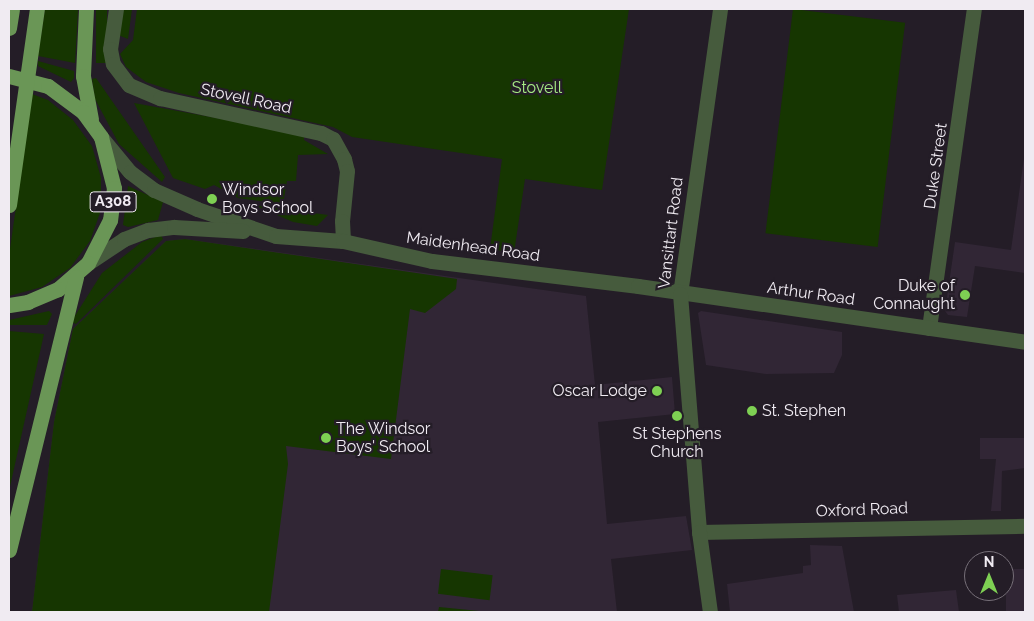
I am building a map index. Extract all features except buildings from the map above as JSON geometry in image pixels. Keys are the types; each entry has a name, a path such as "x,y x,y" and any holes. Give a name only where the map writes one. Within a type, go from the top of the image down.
{"main road":[{"path":"9,28 12,9"},
{"path":"9,205 38,9"},
{"path":"86,9 83,76 93,124"},
{"name":"A308","path":"9,76 33,80 61,94 93,124 101,137 112,173 113,203 105,235 88,263 76,276 43,297 9,305"},
{"path":"9,550 76,276"}],"street":[{"name":"Stovell Road","path":"116,9 110,49 113,64 129,84 160,98 322,133 334,139 344,159 347,172 342,220 343,241"},
{"name":"Vansittart Road","path":"710,612 699,532 680,294 720,9"},
{"name":"Duke Street","path":"929,328 974,9"},
{"name":"Maidenhead Road","path":"101,137 130,172 154,190 262,232"},
{"name":"Maidenhead Road","path":"88,263 124,240 160,228 262,232 308,241 343,241 432,261 680,294"},
{"name":"Arthur Road","path":"680,294 1025,342"},
{"name":"Oxford Road","path":"699,532 1025,526"}],"shaded area":[{"path":"1025,151 1025,273 975,266 967,317 948,315 945,311 955,242 1011,250"},
{"name":"The Windsor Boys' School","path":"185,239 586,296 595,385 672,377 675,414 598,422 607,524 686,516 692,550 611,559 617,612 32,612 54,422 73,329 166,241"},
{"path":"701,311 842,332 842,355 834,373 766,374 706,365 698,313"},
{"path":"980,438 1025,438 1025,468 1002,471 1001,511 991,511 996,459 980,459"},
{"path":"810,545 842,546 854,612 730,612 727,584 803,573 803,566 811,565"},
{"path":"1014,569 1025,569 1025,612 1006,612 1006,601 1014,601"},
{"path":"956,590 959,612 899,612 897,595"}],"green space":[{"path":"45,9 78,9 75,63 38,56"},
{"path":"96,9 107,9 107,63 96,63"},
{"path":"122,9 132,9 128,39 118,35"},
{"name":"Stovell","path":"137,9 629,9 602,190 525,179 514,253 490,249 502,159 352,137 333,127 179,93 146,82 126,67 120,54 133,40"},
{"path":"793,9 905,23 878,247 765,233"},
{"path":"38,61 74,71 74,78 71,82 38,66"},
{"path":"96,78 165,177 162,182 119,144 95,99 92,79"},
{"path":"32,94 48,100 73,120 92,146 101,178 101,210 90,241 70,268 42,287 9,296 9,256"},
{"path":"134,103 304,134 304,140 328,154 298,155 296,181 287,181 283,204 238,198 214,185 205,189 173,178"},
{"path":"128,186 163,202 158,220 128,227 123,225"},
{"path":"254,205 328,215 317,226 293,222"},
{"path":"161,235 163,239 76,324 71,322 102,273 142,242"},
{"path":"185,239 457,279 456,289 425,313 410,309 391,459 286,446 288,464 269,612 32,612 54,422 73,329 166,241"},
{"path":"49,311 52,314 47,325 9,325 9,320"},
{"path":"9,331 44,334 9,491"},
{"path":"441,569 493,575 490,600 438,594"},
{"path":"439,607 479,611 479,612 438,612"}],"place":[{"name":"Windsor Boys School","path":"212,199"},
{"name":"Duke of Connaught","path":"965,295"},
{"name":"Oscar Lodge","path":"657,391"},
{"name":"St. Stephen","path":"752,411"},
{"name":"St Stephens Church","path":"677,416"},
{"name":"The Windsor Boys' School","path":"326,438"}]}
